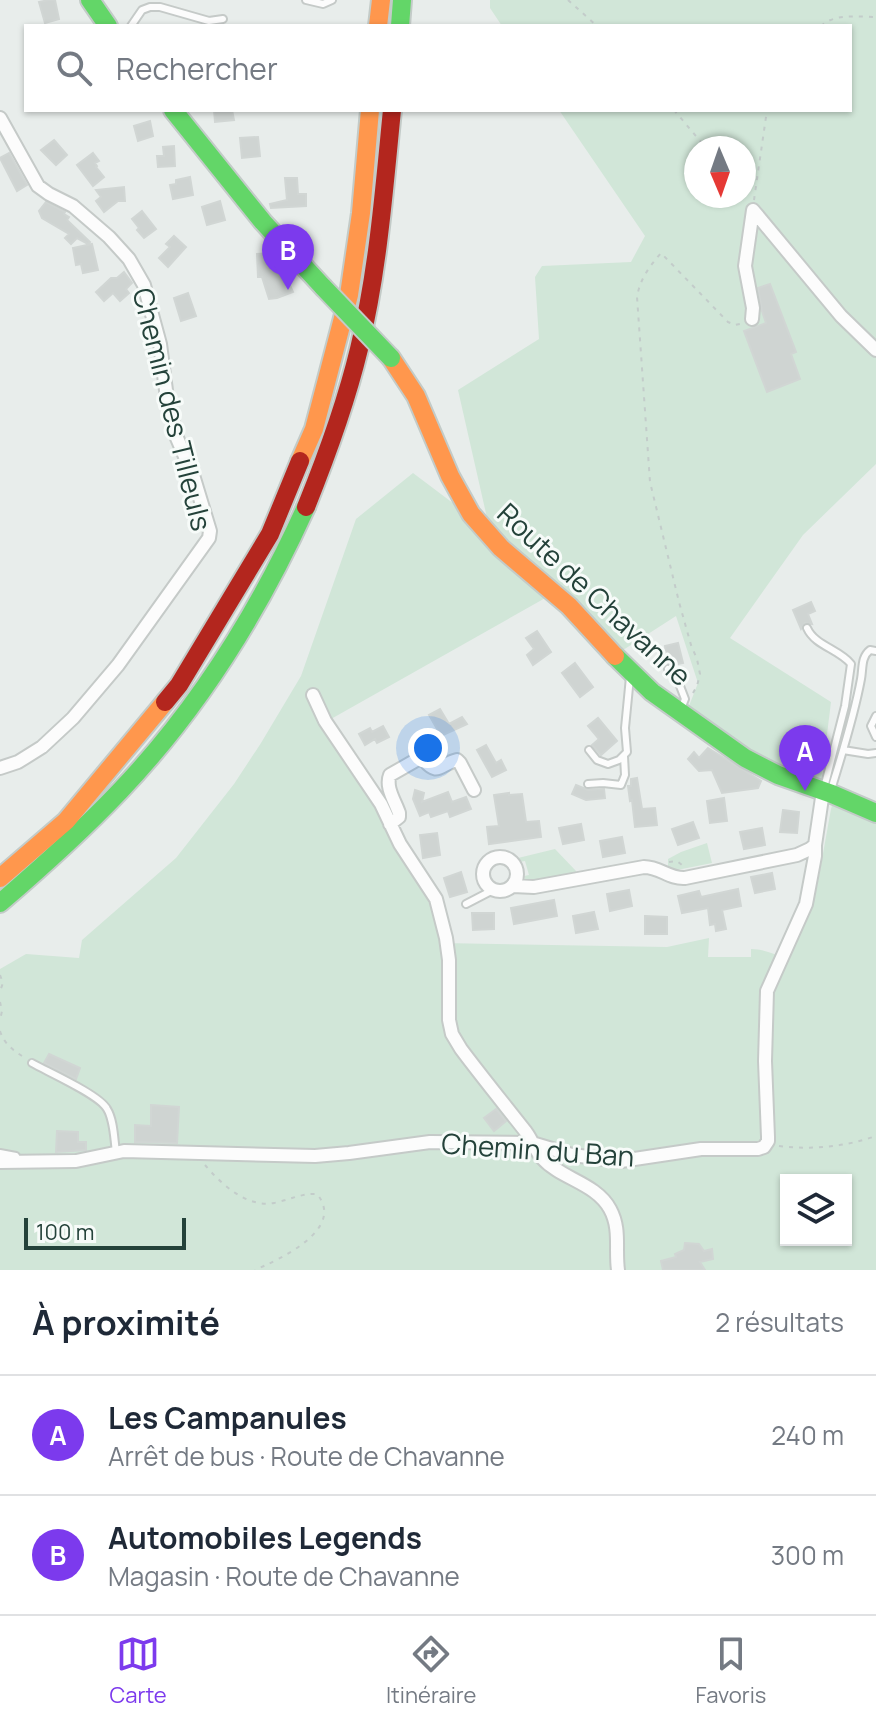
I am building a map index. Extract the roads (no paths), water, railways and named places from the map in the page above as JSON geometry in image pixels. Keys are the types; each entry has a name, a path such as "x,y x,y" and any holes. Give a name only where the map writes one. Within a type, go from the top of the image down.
{"main road":[{"path":"90,0 107,24"},
{"path":"378,24 381,0"},
{"path":"400,24 402,0"},
{"name":"Route de Chavanne","path":"175,112 263,222 402,371 417,395 453,481 471,515 495,541 563,600 632,674 657,696 682,708 716,739 778,776 876,813"},
{"path":"0,878 66,821 179,685 270,534 314,429 349,295 361,213 370,112"},
{"path":"0,903 92,820 166,738 222,662 289,545 334,433 358,351 374,271 392,112"}],"street":[{"name":"Chemin des Tilleuls","path":"0,118 38,186 73,206 99,229 129,259 144,285 160,344 167,398 177,438 193,475 210,531 209,538 118,665 73,718 42,747 18,762 0,768"},
{"path":"752,319 753,308 745,266 753,210 841,316 876,350"},
{"path":"313,695 325,721 381,804 400,844 430,888 441,917 449,960 448,1008 452,1034 539,1156 587,1187 610,1208 618,1238 618,1270"},
{"path":"390,824 399,817 399,813 388,779 418,759 424,760 433,769 457,760 474,790"},
{"path":"513,886 517,870 510,860 500,857 489,861 483,871 485,882 493,890 504,891 513,886 534,887 644,867 651,867 674,878 685,878 797,855 815,845 826,793"},
{"name":"Chemin du Ban","path":"0,1162 76,1161 116,1152 315,1156 430,1142 532,1143 572,1155 621,1161 701,1149 764,1147 768,1141 765,1061 767,991 806,904 815,845"}],"lane":[{"path":"306,0 323,4 332,0"},
{"path":"132,24 142,10 150,7 201,19 223,19"},
{"path":"807,628 813,638 851,664 826,793"},
{"path":"826,793 843,750 864,656 870,650 876,651"},
{"path":"668,669 675,673 684,694 682,708"},
{"path":"588,784 621,785 625,775 628,682 632,674"},
{"path":"876,716 871,726 876,737"},
{"path":"589,750 597,760 608,764 624,756"},
{"path":"843,750 876,753"},
{"path":"466,904 493,890"},
{"path":"32,1063 103,1104 110,1114 116,1152"},
{"path":"0,1153 16,1156 19,1162"}],"place":[{"name":"Automobiles Legends","path":"288,290"},
{"name":"Les Campanules","path":"805,791"}]}
